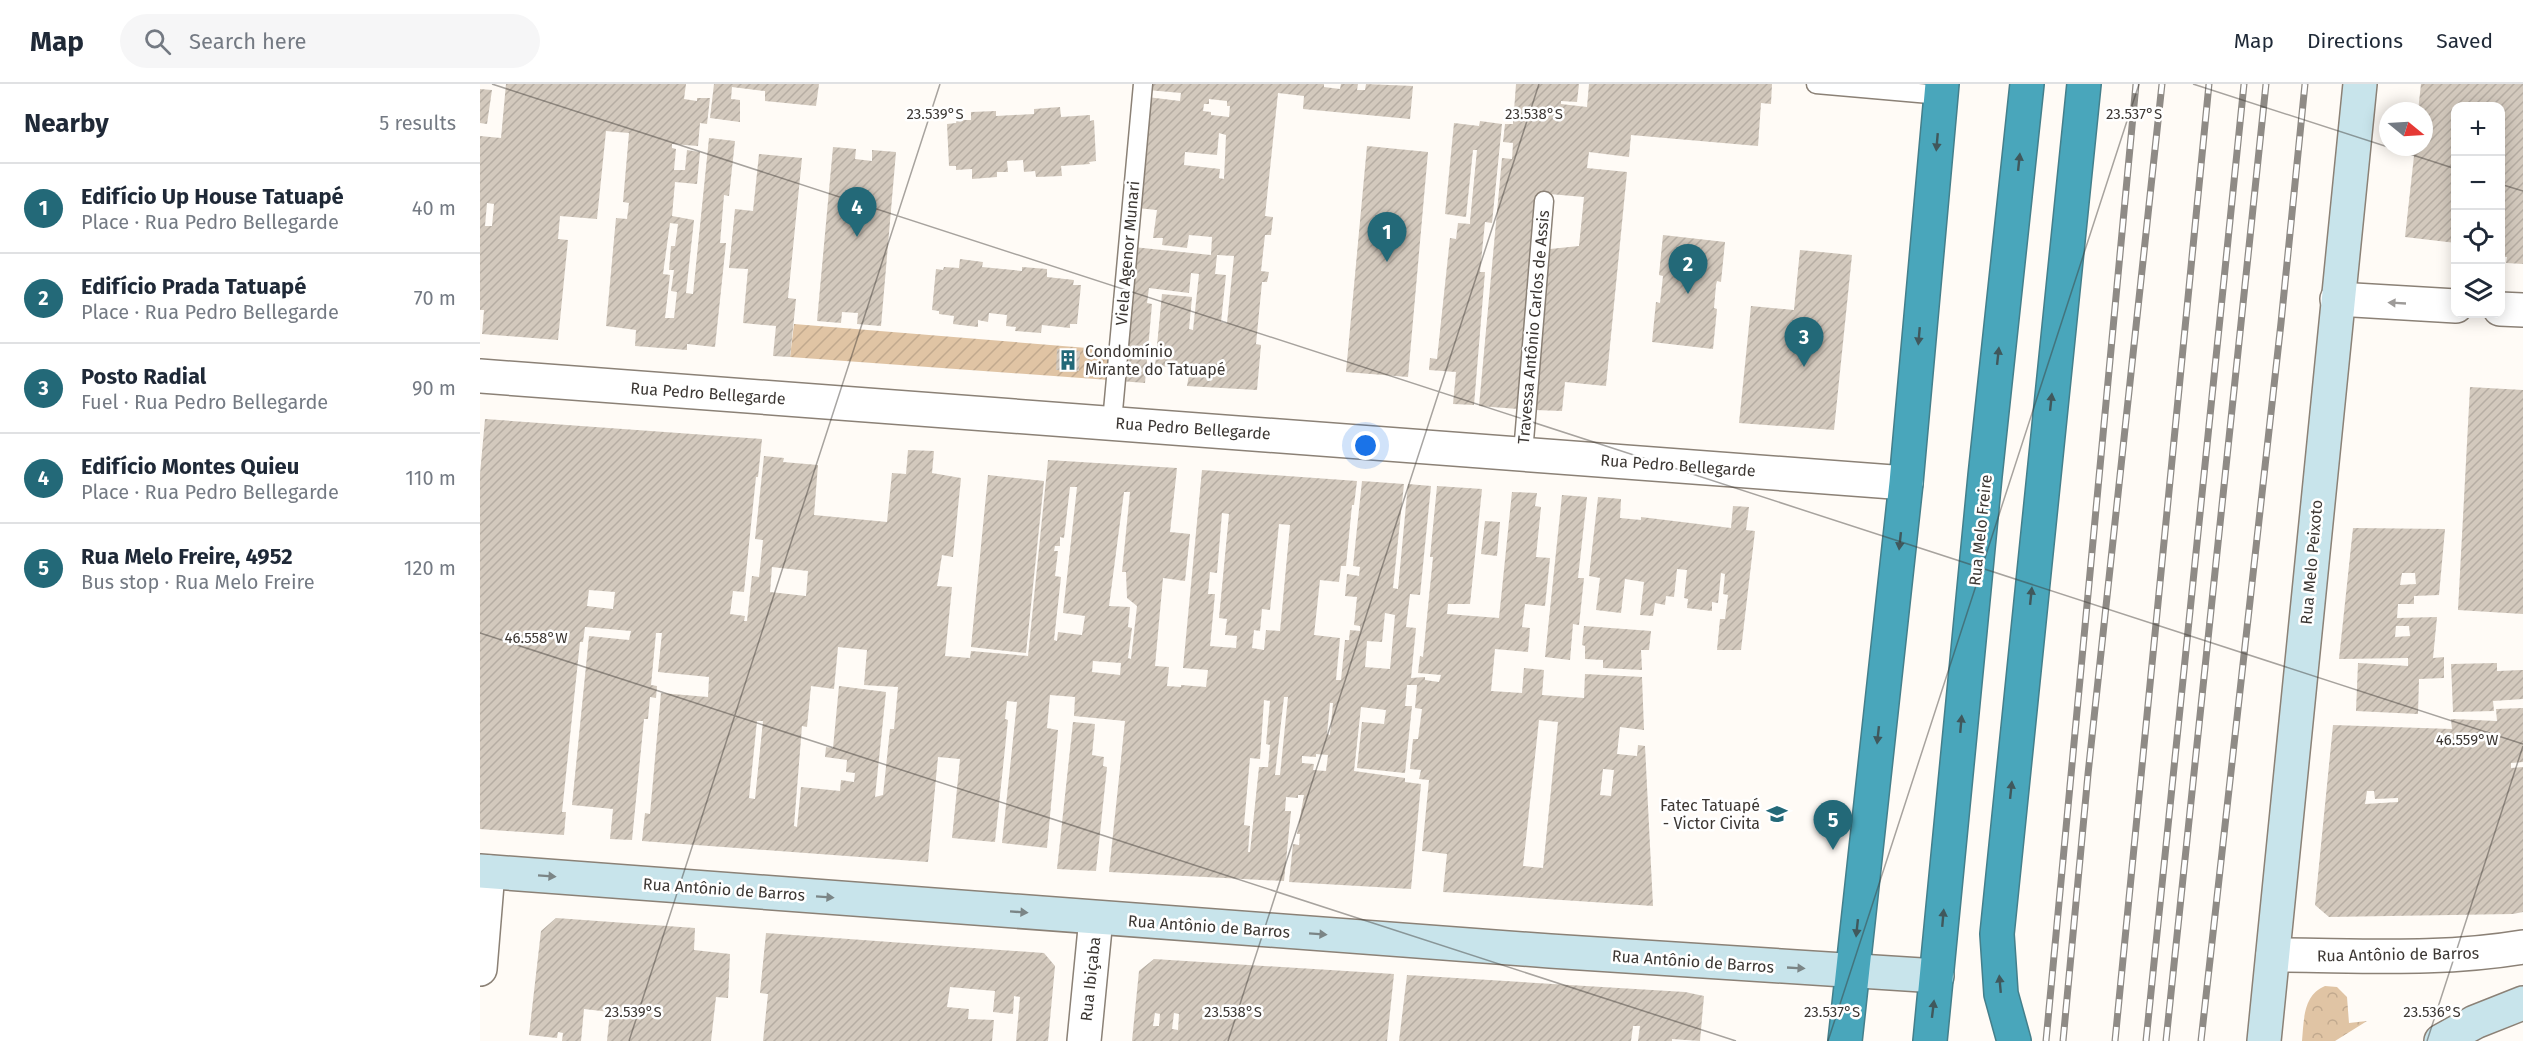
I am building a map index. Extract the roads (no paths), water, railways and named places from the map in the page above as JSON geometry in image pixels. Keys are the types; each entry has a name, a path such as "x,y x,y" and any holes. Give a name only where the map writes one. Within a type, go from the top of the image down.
{"highway":[{"name":"Rua Melo Freire","path":"1930,1041 1984,488 2027,84"},
{"path":"2014,1041 2001,994 1996,934 2084,84"},
{"path":"1845,1041 1906,483 1942,90"}],"main road":[{"name":"Rua Melo Peixoto","path":"2264,1041 2360,84"},
{"name":"Rua Antônio de Barros","path":"484,872 1793,968 1937,976"},
{"path":"2441,1041 2475,1022 2523,1003"}],"street":[{"path":"2337,299 2451,306"},
{"path":"2505,309 2523,310"},
{"name":"Rua Pedro Bellegarde","path":"480,376 1906,483"},
{"path":"480,969 484,872"},
{"name":"Rua Ibiçaba","path":"1084,1041 1096,918"},
{"name":"Rua Antônio de Barros","path":"2273,955 2427,957 2486,953 2523,947"}],"lane":[{"name":"Viela Agenor Munari","path":"1112,422 1143,84"},
{"path":"1816,84 1942,90"},
{"name":"Travessa Antônio Carlos de Assis","path":"1523,453 1544,201"}],"railway":[{"path":"2046,1041 2136,84"},
{"path":"2063,1041 2088,774 2162,84"},
{"path":"2115,1041 2209,84"},
{"path":"2146,1041 2244,84"},
{"path":"2166,1041 2266,84"},
{"path":"2201,1041 2281,323 2305,84"}],"place":[{"name":"Edifício Montes Quieu","path":"857,237"},
{"name":"Edifício Up House Tatuapé","path":"1387,262"},
{"name":"Edifício Prada Tatuapé","path":"1688,294"},
{"name":"Condomínio Mirante do Tatuapé","path":"1068,360"},
{"name":"Posto Radial","path":"1804,367"},
{"name":"Fatec Tatuapé - Victor Civita","path":"1777,814"},
{"name":"Rua Melo Freire, 4952","path":"1833,850"}]}
